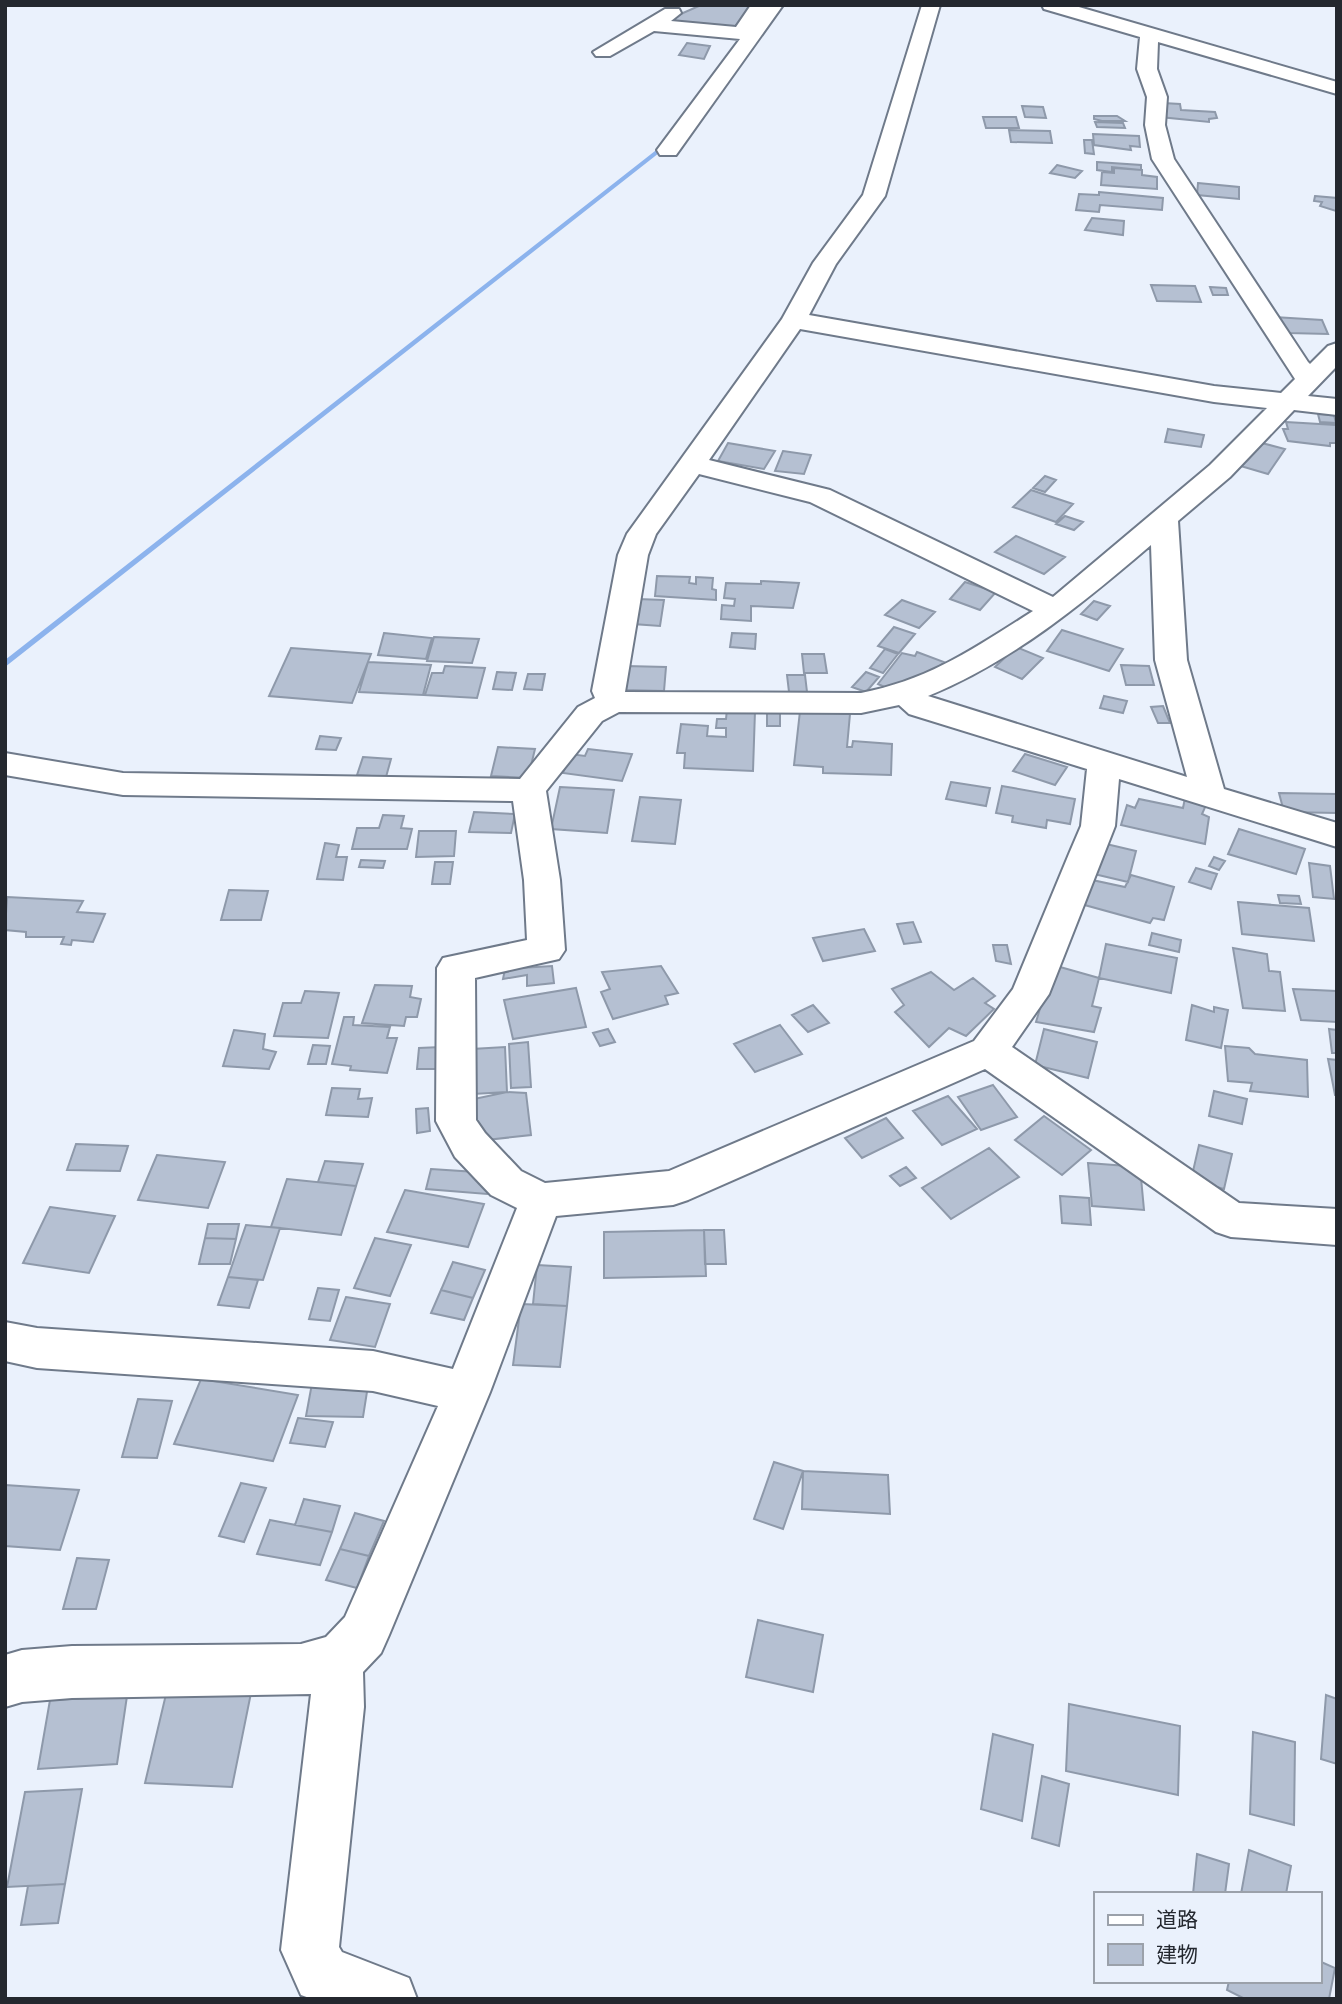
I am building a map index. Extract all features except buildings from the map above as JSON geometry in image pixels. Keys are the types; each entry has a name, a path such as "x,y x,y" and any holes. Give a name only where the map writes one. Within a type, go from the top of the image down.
{"street":[{"path":"603,52 686,5"},
{"path":"652,25 741,33 760,5"},
{"path":"668,150 774,5"},
{"path":"613,702 608,691 633,555 642,534 794,320 825,263 874,196 931,5"},
{"path":"1051,5 1337,88"},
{"path":"1159,36 1149,38 1147,69 1157,97 1156,125 1163,159 1298,368 1309,377"},
{"path":"794,320 1213,394 1337,407"},
{"path":"1104,763 1098,826 1091,844 1030,994 988,1051 842,1118 673,1188 541,1200 506,1183 470,1145 456,1121 456,968 546,950 542,880 529,790 590,714 613,702 861,703 906,694 960,672 1056,610 1164,519 1220,471 1337,351"},
{"path":"692,464 820,496 911,538 984,578 1056,610"},
{"path":"1164,519 1171,660 1209,795"},
{"path":"906,694 921,707 1337,835"},
{"path":"5,791 19,767 123,784 529,790"},
{"path":"988,1051 1231,1220 1337,1227"},
{"path":"5,1681 22,1676 72,1672 301,1670 336,1660 353,1650 363,1635 467,1392 541,1200"},
{"path":"5,1341 37,1348 373,1371 467,1392"},
{"path":"336,1660 338,1707 310,1950 317,1986 387,1999"}],"waterway":[{"path":"5,664 657,152 665,142"}]}
